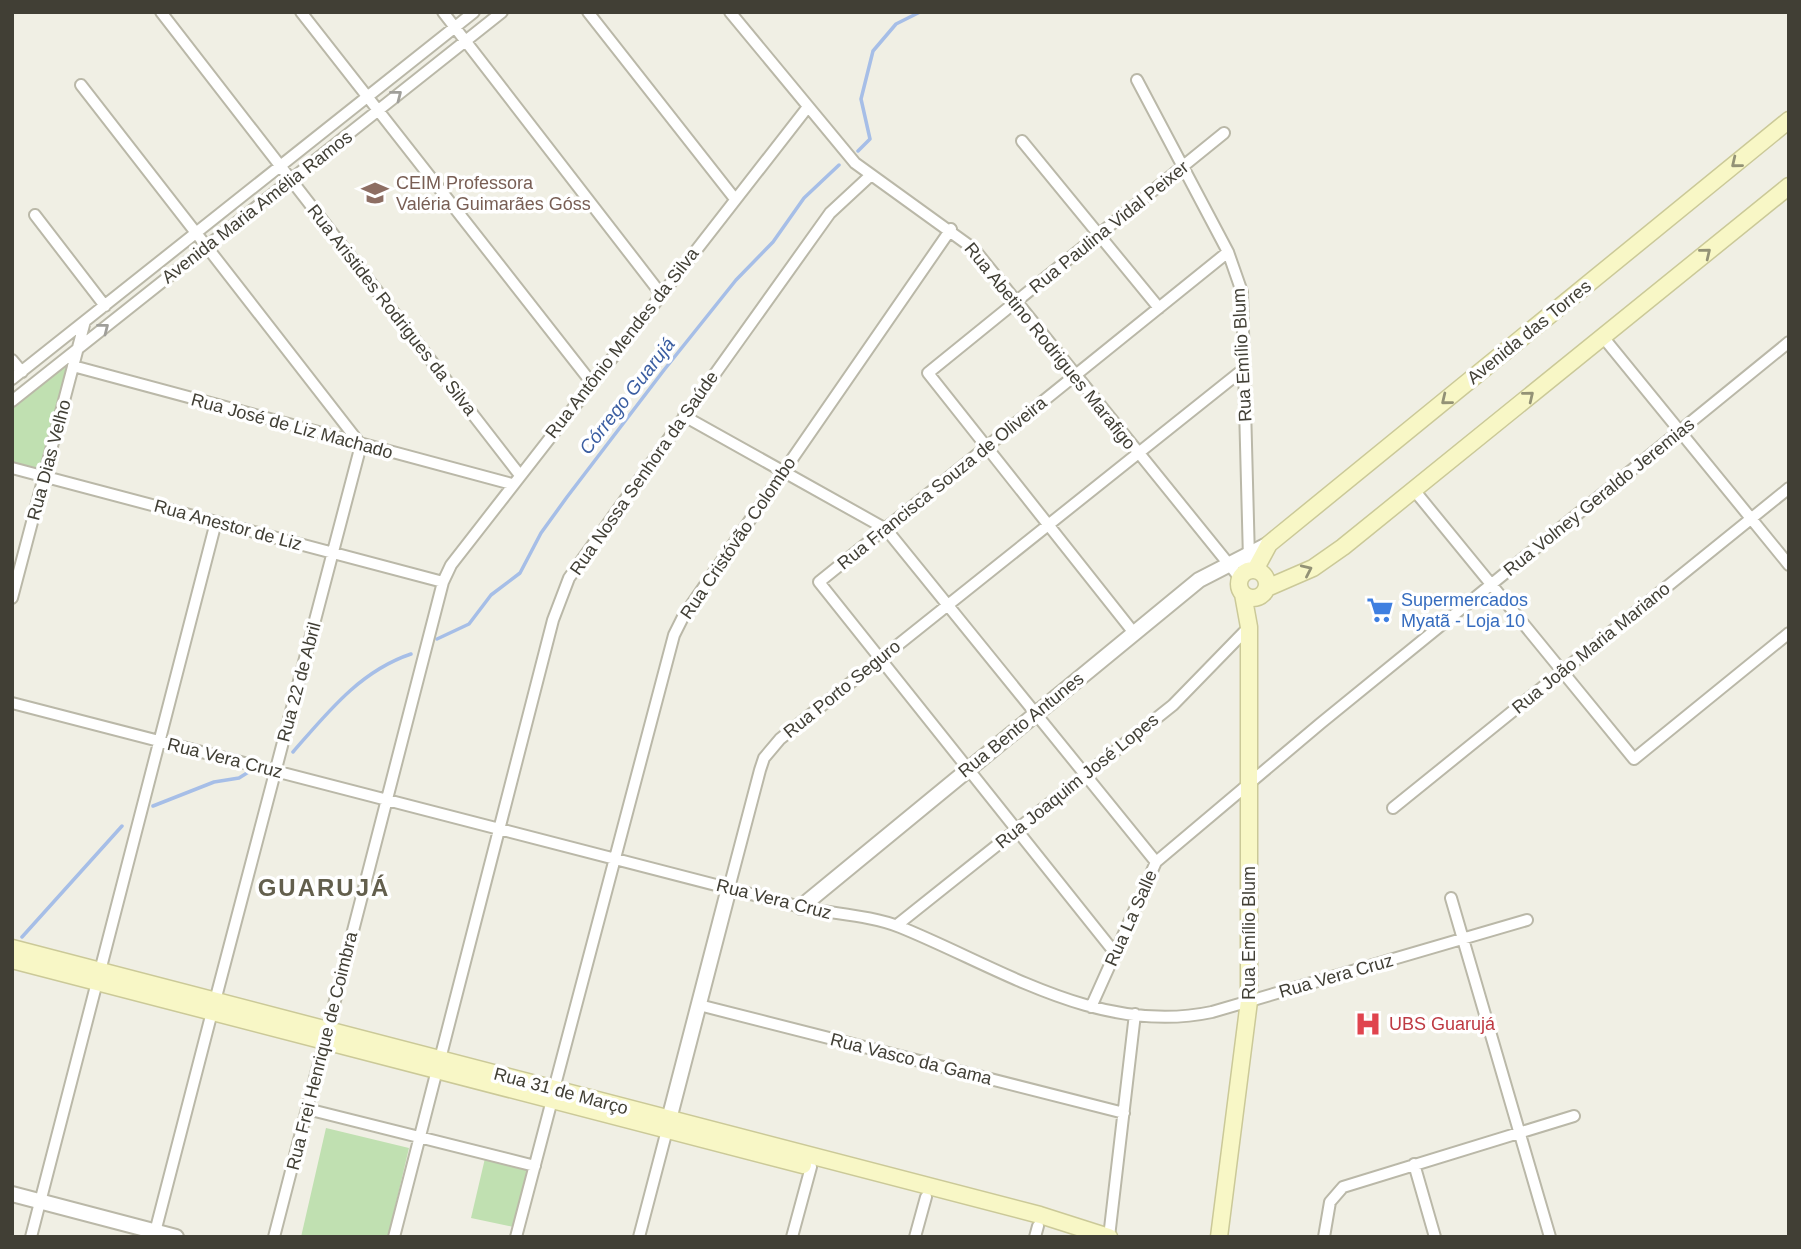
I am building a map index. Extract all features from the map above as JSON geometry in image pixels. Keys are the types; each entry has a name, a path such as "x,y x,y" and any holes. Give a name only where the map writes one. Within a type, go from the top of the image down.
{"main road":[{"name":"Avenida das Torres","path":"1252,583 1269,544 1789,120"},
{"path":"1252,583 1327,559 1789,186"},
{"name":"Rua Emílio Blum","path":"1219,1237 1249,1001 1249,627 1252,583"},
{"name":"Rua 31 de Março","path":"12,948 98,976 214,1007 668,1124 1041,1215 1109,1237"},
{"name":"Rua 31 de Março","path":"12,960 98,976"},
{"name":"Rua 31 de Março","path":"668,1124 1037,1231 1076,1237"}],"street":[{"name":"Rua Aristides Rodrigues da Silva","path":"161,12 519,474"},
{"path":"301,12 592,383"},
{"path":"443,12 661,293"},
{"name":"Avenida Maria Amélia Ramos","path":"17,375 474,12"},
{"name":"Avenida Maria Amélia Ramos","path":"12,401 502,12"},
{"path":"588,12 735,199"},
{"name":"Rua Abetino Rodrigues Marafigo","path":"730,12 841,149 871,175 951,229 974,248 1137,454 1229,563 1252,583"},
{"name":"Rua Emílio Blum","path":"1137,80 1228,252 1242,292 1248,554 1252,583"},
{"path":"81,85 361,445"},
{"name":"Rua Antônio Mendes da Silva","path":"443,582 461,548 807,108"},
{"name":"Rua Paulina Vidal Peixer","path":"987,447 928,373 1224,133"},
{"path":"1022,141 1159,308"},
{"name":"Rua Nossa Senhora da Saúde","path":"394,1237 553,620 569,578 830,213 871,175"},
{"path":"35,215 105,306"},
{"name":"Rua Cristóvão Colombo","path":"516,1237 674,635 951,229"},
{"name":"Rua Francisca Souza de Oliveira","path":"880,659 819,582 1228,252"},
{"name":"Rua Dias Velho","path":"12,598 85,321"},
{"path":"1603,337 1789,565"},
{"name":"Rua Volney Geraldo Jeremias","path":"1249,786 1321,723 1789,342"},
{"path":"12,360 17,375"},
{"name":"Rua José de Liz Machado","path":"73,366 512,484"},
{"name":"Rua Porto Seguro","path":"639,1237 764,758 780,739 1245,368"},
{"path":"684,416 886,529 1156,862"},
{"name":"Rua 22 de Abril","path":"154,1234 361,445"},
{"path":"987,447 1134,632"},
{"name":"Rua Anestor de Liz","path":"12,468 443,582"},
{"name":"Rua João Maria Mariano","path":"1393,808 1789,488"},
{"path":"1414,490 1634,759 1789,633"},
{"path":"31,1237 216,522"},
{"name":"Avenida das Torres","path":"1248,554 1269,544"},
{"name":"Rua Bento Antunes","path":"801,907 1199,580 1248,554"},
{"name":"Rua Frei Henrique de Coimbra","path":"274,1237 443,582"},
{"name":"Rua Joaquim José Lopes","path":"897,925 1184,694 1249,627"},
{"path":"880,659 1115,953"},
{"name":"Rua Vera Cruz","path":"12,703 801,907 897,925 1053,996 1091,1007 1135,1014 1191,1017 1527,920"},
{"name":"Rua La Salle","path":"1091,1007 1156,862 1249,786"},
{"path":"1451,898 1550,1237"},
{"name":"Rua Vasco da Gama","path":"699,1004 1124,1113"},
{"path":"1109,1237 1135,1014"},
{"path":"307,1109 535,1166"},
{"path":"1324,1237 1330,1202 1335,1193 1354,1183 1574,1116"},
{"path":"1414,1164 1435,1237"},
{"path":"792,1237 811,1167"},
{"path":"12,1194 154,1234 176,1237"},
{"path":"915,1237 926,1197"}],"green space":[{"path":"78,349 44,476 12,468 12,401"},
{"path":"326,1128 409,1148 388,1237 301,1237"},
{"path":"486,1154 535,1166 518,1228 471,1218"}],"waterway":[{"name":"Córrego Guarujá","path":"858,151 870,139 861,99 873,51 896,24 920,12"},
{"name":"Córrego Guarujá","path":"437,639 469,624 491,595 520,573 541,533 664,370 736,280 773,242 804,198 839,165"},
{"name":"Córrego Guarujá","path":"293,752 332,708 360,682 393,661 411,654"},
{"name":"Córrego Guarujá","path":"153,806 214,782 239,778 247,773"},
{"name":"Córrego Guarujá","path":"22,937 122,826"}],"place":[{"name":"CEIM Professora Valéria Guimarães Góss","path":"375,193"},
{"name":"Supermercados Myatã - Loja 10","path":"1380,610"},
{"name":"UBS Guarujá","path":"1368,1024"}],"district":[{"name":"GUARUJÁ","path":"324,887"}]}
